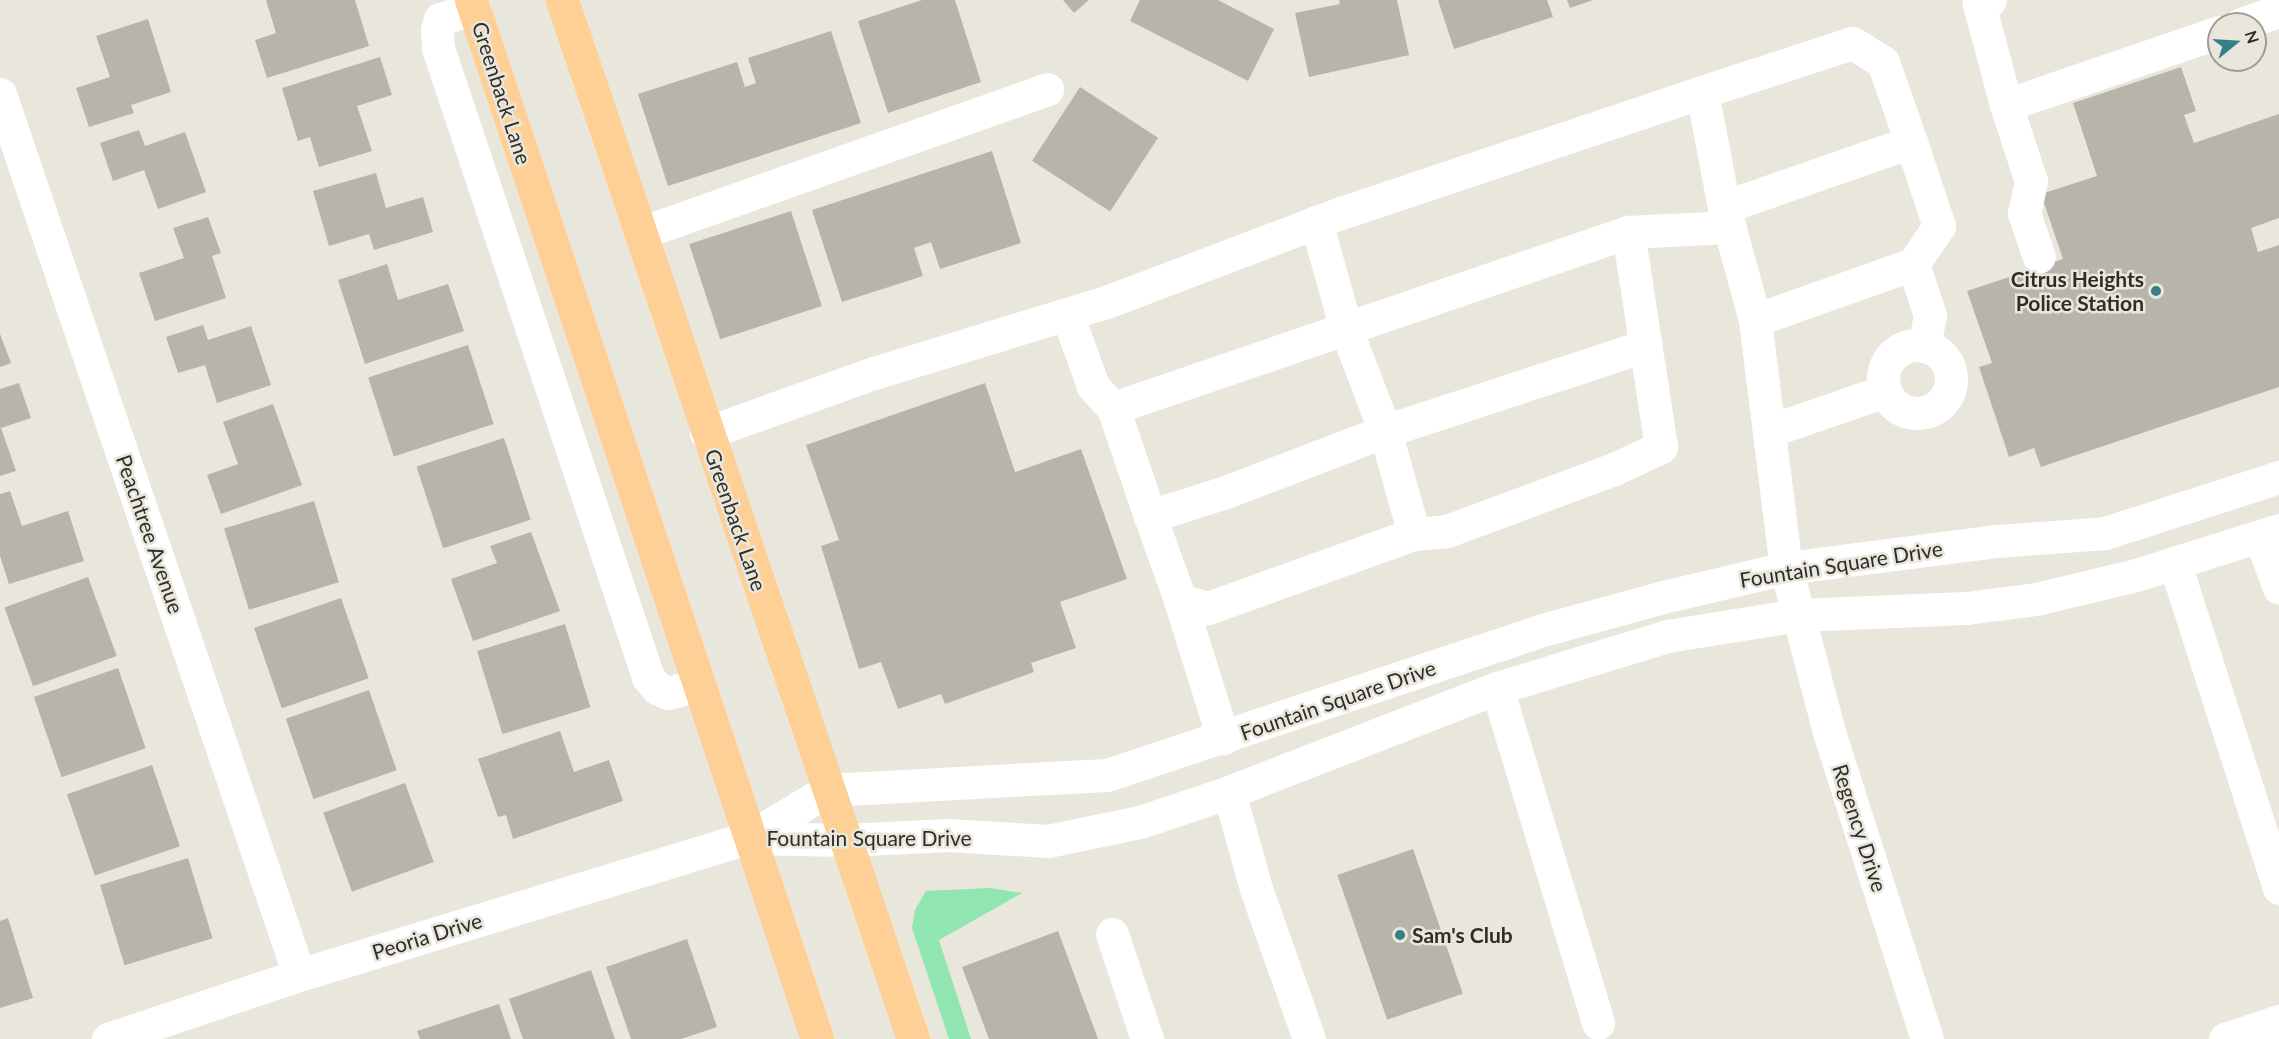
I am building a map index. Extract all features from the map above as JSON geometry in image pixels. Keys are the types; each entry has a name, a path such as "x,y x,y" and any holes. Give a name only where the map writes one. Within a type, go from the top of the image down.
{"main road":[{"name":"Greenback Lane","path":"562,0 706,432 913,1039"},
{"name":"Greenback Lane","path":"472,4 696,685 817,1039"}],"street":[{"path":"1990,0 1979,4 2006,105 2031,181 2024,213 2039,256"},
{"path":"472,4 440,19 437,30 438,48 648,677 657,688 669,693 696,685"},
{"path":"2006,105 2207,36"},
{"path":"706,432 874,373 1109,301 1316,222 1852,43 1883,62 1939,226 1913,264 1755,321"},
{"path":"641,233 1047,90"},
{"name":"Regency Drive","path":"1702,92 1727,217 1755,321 1786,568 1829,732 1927,1039"},
{"name":"Peachtree Avenue","path":"0,94 299,975"},
{"path":"1113,408 1628,232 1727,217 1911,142"},
{"path":"1316,222 1346,328 1385,431 1414,534"},
{"path":"1180,600 1208,608 1414,534 1447,531 1614,469 1661,447 1628,232"},
{"path":"1913,264 1930,315 1924,346"},
{"path":"1067,314 1093,386 1113,408 1180,600 1223,738"},
{"path":"1150,516 1223,493 1385,431 1645,346"},
{"path":"1924,346 1935,350 1949,368 1949,391 1943,401 1923,412 1911,412 1891,401 1885,391 1884,370 1888,361 1904,348 1924,346"},
{"path":"1769,431 1885,391"},
{"name":"Fountain Square Drive","path":"747,838 828,790 1107,776 1550,628 1786,568 1997,541 2105,533 2279,477"},
{"path":"2270,534 2279,588"},
{"name":"Fountain Square Drive","path":"747,838 845,840 948,836 1048,841 1140,822 1229,792 1497,688 1667,636 1798,615 1966,608 2036,599 2175,564 2270,534"},
{"path":"2175,564 2279,888"},
{"path":"1497,688 1598,1023"},
{"path":"1229,792 1256,889 1309,1039"},
{"name":"Peoria Drive","path":"108,1039 299,975 747,838"},
{"path":"1112,934 1147,1039"},
{"path":"2225,1039 2279,1021"}],"green space":[{"path":"989,888 1022,893 939,940 971,1039 949,1039 912,928 915,910 926,891"}],"building":[{"path":"266,0 355,0 369,46 267,78 255,40 276,33"},
{"path":"922,0 955,0 981,82 888,113 858,21"},
{"path":"1063,0 1089,0 1074,13"},
{"path":"1140,0 1218,0 1274,29 1248,81 1130,21"},
{"path":"1339,0 1397,0 1409,55 1309,77 1295,13 1340,4"},
{"path":"1438,0 1547,0 1553,17 1454,49"},
{"path":"1567,0 1593,0 1570,8"},
{"path":"148,19 171,92 131,105 134,113 89,127 76,88 110,77 96,36"},
{"path":"831,31 861,123 668,186 638,94 737,62 745,87 756,83 748,58"},
{"path":"380,57 392,95 357,106 372,151 319,167 310,137 298,141 282,88"},
{"path":"2181,67 2196,111 2184,115 2194,143 2279,114 2279,218 2251,228 2258,252 2279,245 2279,387 2041,467 2034,448 2009,457 1979,367 1992,363 1967,291 2063,259 2041,194 2097,176 2073,103"},
{"path":"1080,87 1158,138 1110,211 1032,161"},
{"path":"139,130 145,146 185,132 206,192 158,209 144,170 113,181 100,143"},
{"path":"992,151 1021,243 940,269 931,242 914,248 923,276 842,302 812,210"},
{"path":"376,173 386,208 423,197 433,232 374,250 369,234 329,246 313,191"},
{"path":"791,211 822,306 720,339 689,244"},
{"path":"208,217 221,253 212,256 226,298 155,321 139,273 184,258 173,228"},
{"path":"387,264 398,300 448,284 464,331 365,364 338,280"},
{"path":"203,325 208,340 251,326 271,385 217,403 205,365 178,373 166,337"},
{"path":"0,334 11,363 0,367"},
{"path":"468,345 494,424 394,456 368,377"},
{"path":"19,383 31,418 1,428 16,471 0,476 0,389"},
{"path":"985,383 1015,472 1081,449 1127,579 1060,602 1076,648 1031,663 1034,672 945,704 941,694 898,709 881,662 859,669 821,546 839,540 806,445"},
{"path":"273,404 302,485 221,514 207,475 238,464 223,422"},
{"path":"504,438 531,520 443,548 417,466"},
{"path":"10,491 22,526 68,511 84,561 9,584 0,556 0,494"},
{"path":"314,501 339,582 249,610 224,528"},
{"path":"531,532 560,611 473,641 451,579 497,563 490,546"},
{"path":"88,577 117,656 33,686 4,607"},
{"path":"341,598 369,678 282,708 254,628"},
{"path":"565,624 590,707 502,734 477,651"},
{"path":"118,668 146,748 62,777 34,697"},
{"path":"369,690 397,770 313,799 286,719"},
{"path":"560,731 574,772 609,760 623,801 513,839 506,815 498,817 478,759"},
{"path":"152,765 180,846 95,876 67,794"},
{"path":"405,783 434,862 352,892 323,813"},
{"name":"Sam's Club","path":"1413,849 1463,994 1387,1020 1337,875"},
{"path":"188,858 213,938 125,965 100,885"},
{"path":"8,918 33,998 0,1008 0,921"},
{"path":"1058,931 1098,1039 989,1039 962,967"},
{"path":"687,939 717,1027 681,1039 631,1039 606,967"},
{"path":"591,970 615,1039 523,1039 509,999"},
{"path":"499,1004 511,1039 420,1039 417,1031"}],"place":[{"name":"Citrus Heights Police Station","path":"2156,291"},
{"name":"Sam's Club","path":"1400,935"}]}
